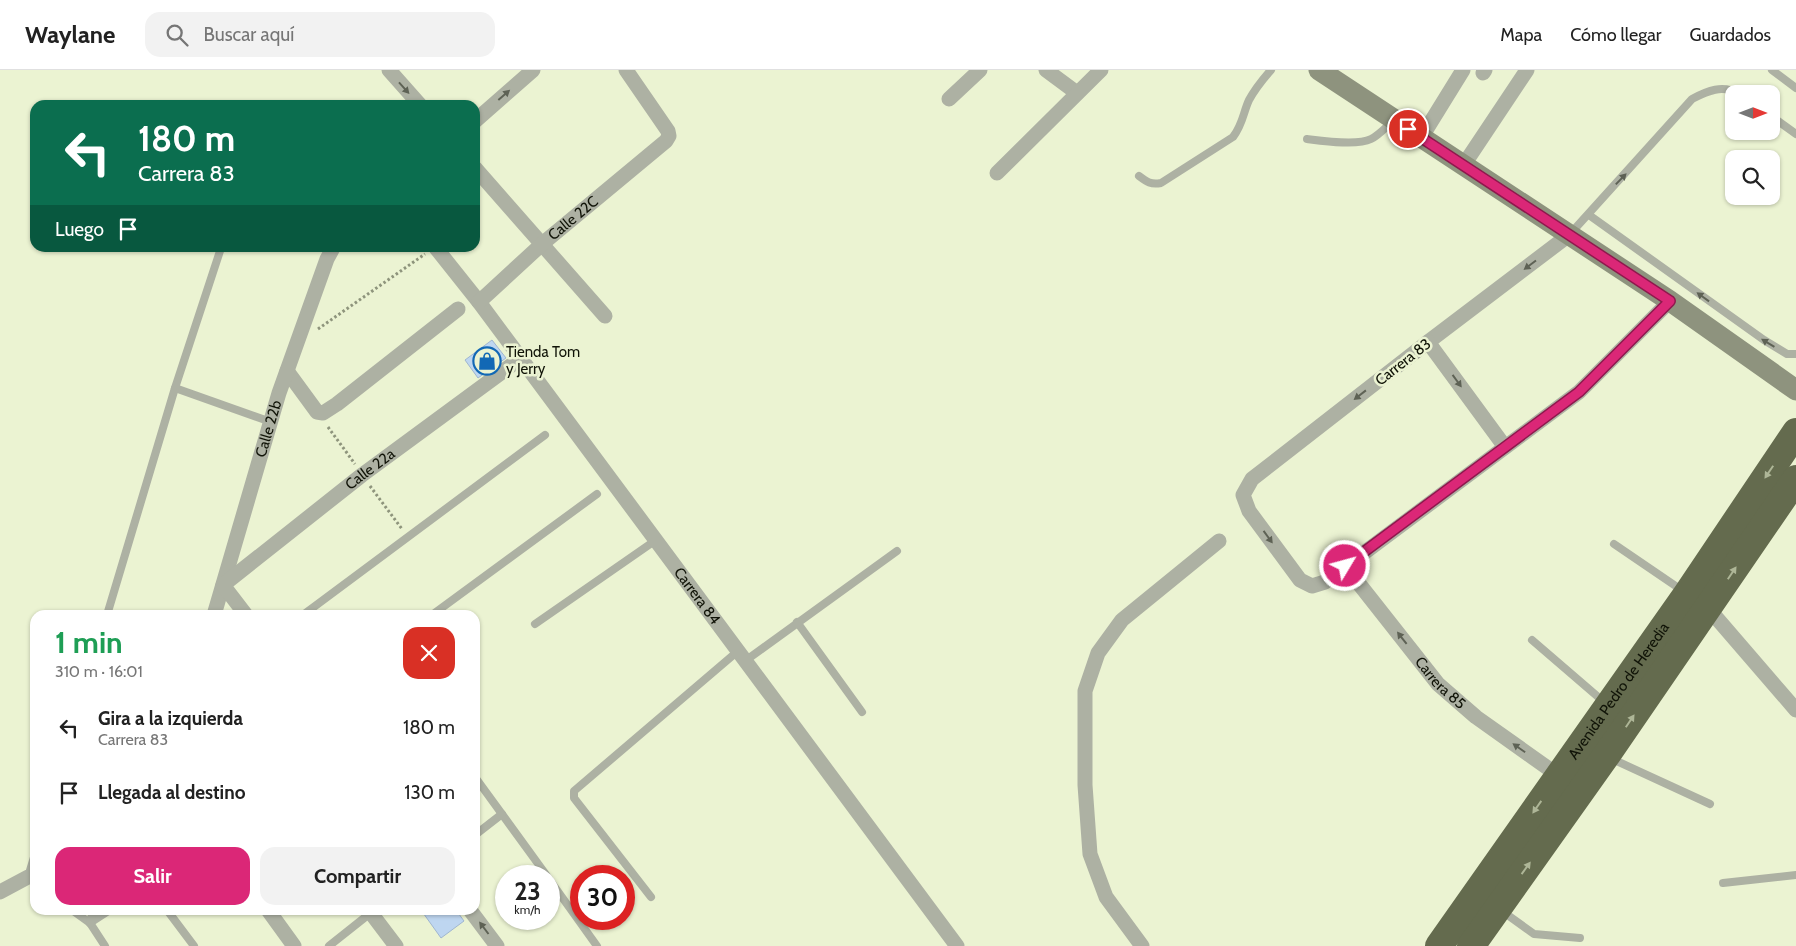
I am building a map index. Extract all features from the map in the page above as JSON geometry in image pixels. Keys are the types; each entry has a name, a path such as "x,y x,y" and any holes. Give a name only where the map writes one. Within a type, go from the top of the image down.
{"highway":[{"name":"Avenida Pedro de Heredia","path":"1471,946 1606,756 1796,432"},
{"name":"Avenida Pedro de Heredia","path":"1439,946 1609,706 1796,479"}],"street":[{"path":"389,70 416,100"},
{"path":"480,117 533,70"},
{"name":"Calle 22C","path":"479,302 542,244 666,141 669,136 668,131 626,70"},
{"path":"949,100 980,70"},
{"path":"1046,70 1077,93"},
{"path":"997,173 1101,70"},
{"path":"1421,138 1463,70"},
{"path":"1464,166 1527,70"},
{"path":"1321,71 1670,301 1736,333 1796,390"},
{"path":"480,174 605,316"},
{"name":"Carrera 83","path":"1345,566 1325,582 1312,586 1300,580 1249,511 1243,495 1252,479 1428,342 1569,236"},
{"name":"Calle 22b","path":"216,610 286,371 331,252"},
{"name":"Carrera 84","path":"433,252 479,302 956,946"},
{"path":"1345,566 1579,392 1670,301"},
{"path":"286,371 317,412 323,413 458,309"},
{"path":"1428,342 1505,447"},
{"name":"Calle 22a","path":"223,585 362,475 520,358"},
{"path":"1142,946 1106,897 1090,854 1085,785 1085,691 1098,652 1122,620 1219,541"},
{"name":"Carrera 85","path":"1345,566 1438,684 1476,717 1559,776"},
{"path":"223,585 242,610"},
{"path":"1697,601 1796,710"},
{"path":"0,892 30,880"},
{"path":"272,915 294,946"},
{"path":"375,915 396,946"},
{"path":"474,915 497,946"}],"lane":[{"path":"1139,176 1148,183 1161,183 1233,137 1241,127 1249,101 1259,84 1271,70"},
{"path":"1772,70 1796,88"},
{"path":"1569,236 1692,99 1708,91 1725,89"},
{"path":"1307,139 1339,142 1369,140 1379,134 1394,120"},
{"path":"1780,122 1796,134"},
{"path":"1589,215 1736,333 1787,354 1796,354"},
{"path":"108,610 175,388 220,252"},
{"path":"175,388 271,422"},
{"path":"310,610 545,434"},
{"path":"439,610 597,494"},
{"path":"535,624 656,540"},
{"path":"1614,544 1697,601"},
{"path":"651,896 574,798 574,791 741,656 797,622 897,551"},
{"path":"797,622 862,712"},
{"path":"1532,640 1609,706"},
{"path":"1606,756 1710,804"},
{"path":"480,784 539,865"},
{"path":"480,831 502,814"},
{"path":"1723,883 1796,875"},
{"path":"560,895 597,946"},
{"path":"1498,908 1534,934 1580,938"},
{"path":"79,915 90,923 105,946"},
{"path":"90,923 92,915"},
{"path":"90,923 102,915"},
{"path":"171,915 194,946"},
{"path":"329,946 367,915"}],"path":[{"path":"295,346 428,252"}],"building":[{"name":"Tienda Tom y Jerry","path":"492,340 506,358 478,378 465,360"},
{"path":"425,915 460,915 464,921 441,938"}],"place":[{"name":"Tienda Tom y Jerry","path":"487,361"}],"route":[{"path":"1345,566 1579,392 1670,301 1408,129"}]}
